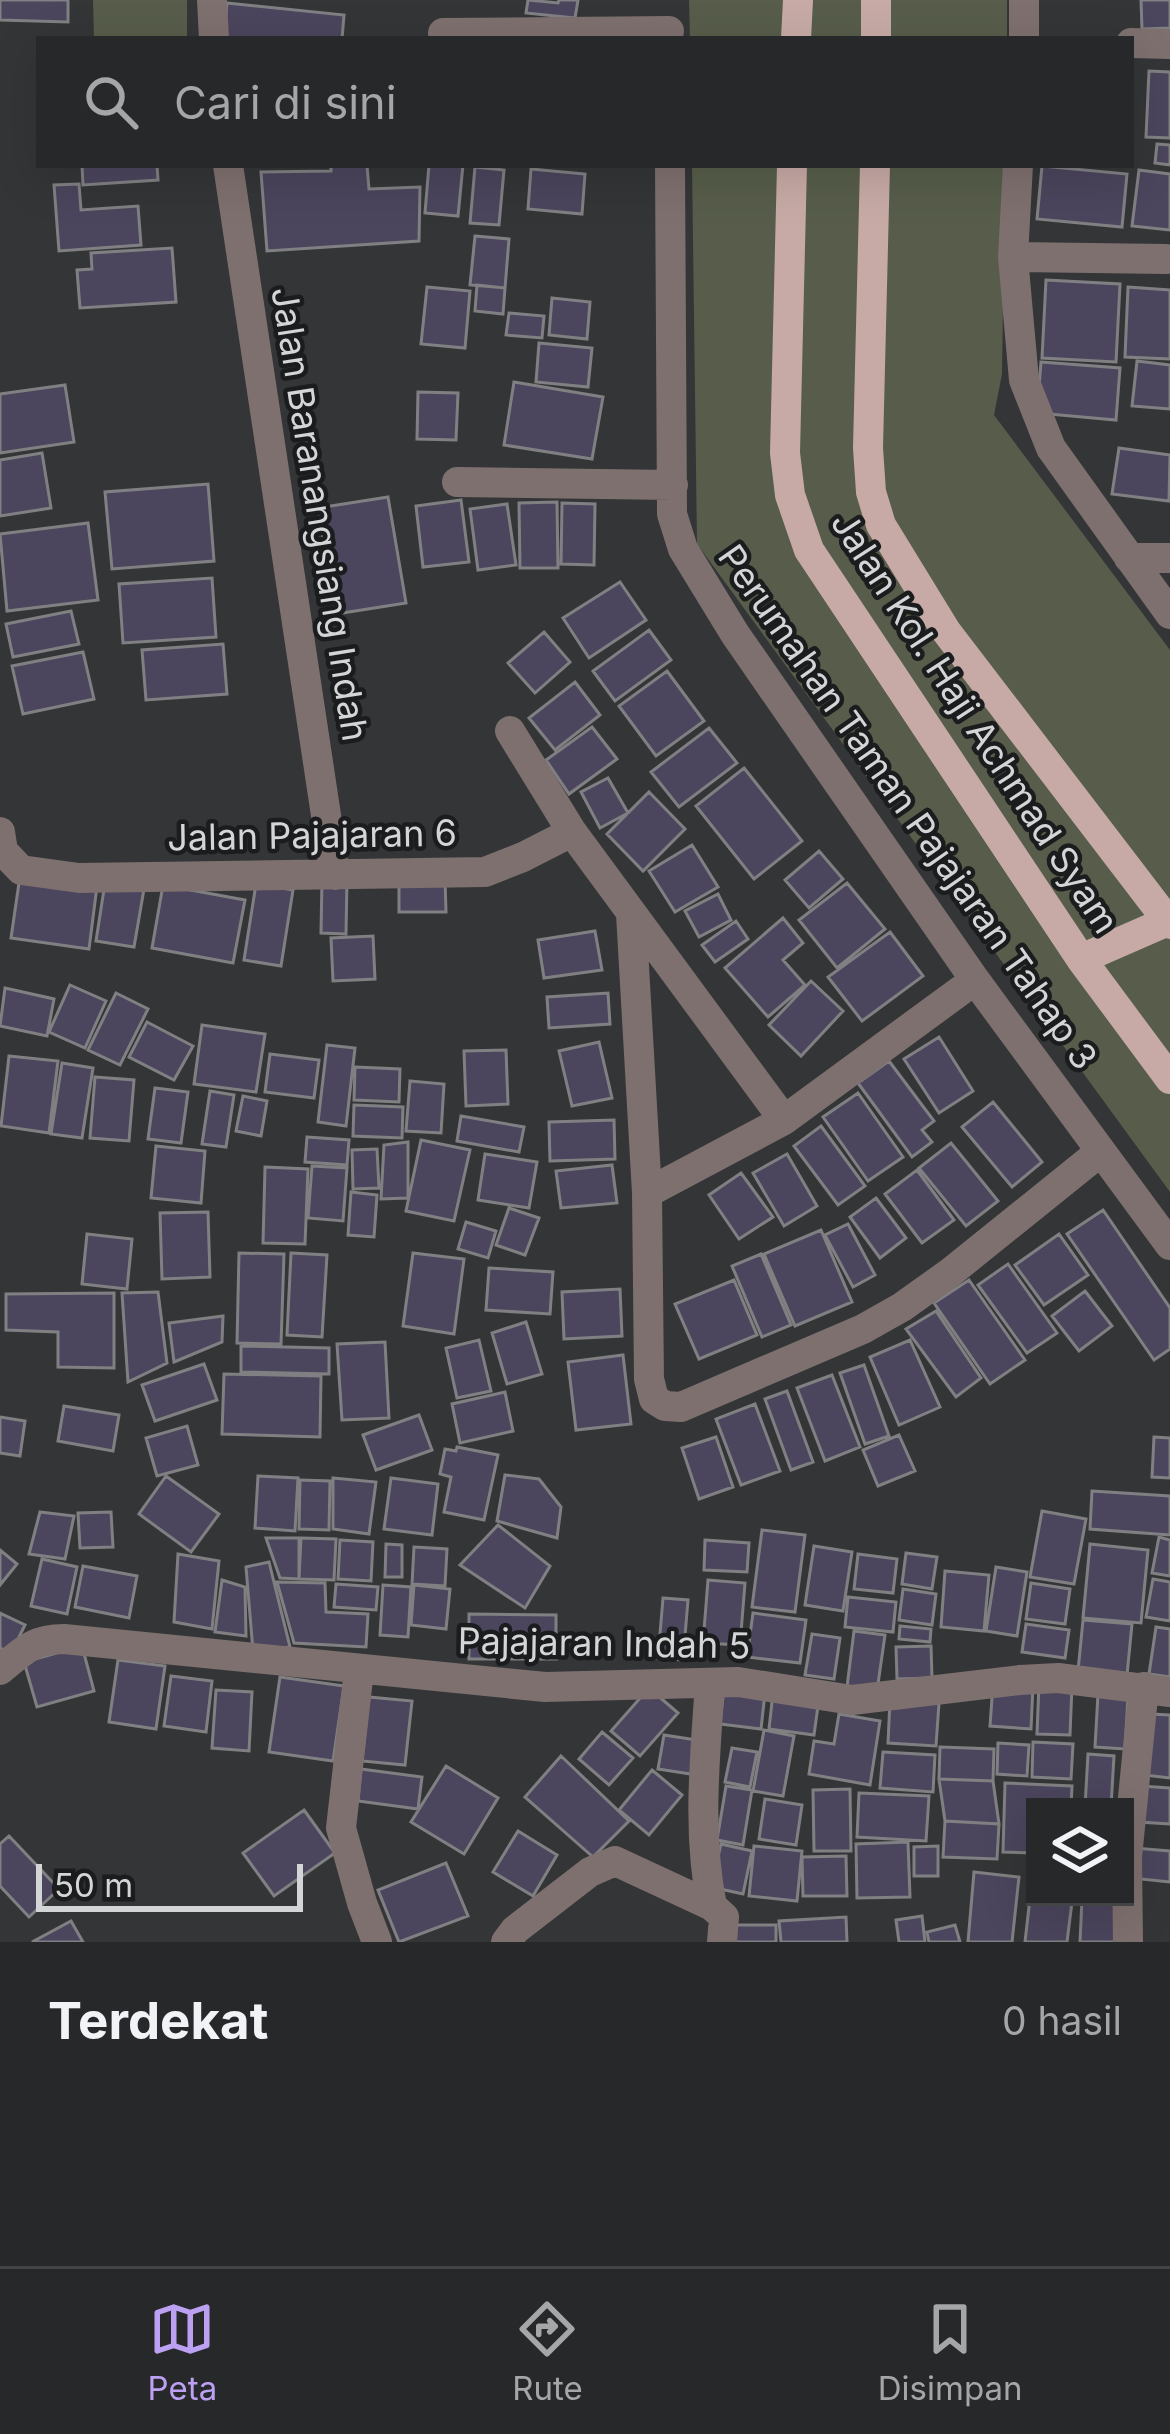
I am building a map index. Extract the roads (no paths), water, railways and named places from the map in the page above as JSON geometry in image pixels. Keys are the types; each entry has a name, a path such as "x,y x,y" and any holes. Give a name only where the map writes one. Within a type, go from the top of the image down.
{"main road":[{"path":"796,36 798,0"},
{"path":"876,0 876,36"},
{"name":"Jalan Kol. Haji Achmad Syam","path":"792,168 785,453 790,495 809,550 1081,958 1170,1078"},
{"path":"874,168 868,448 871,492 881,525 946,632 1169,923 1081,958"}],"street":[{"path":"212,0 214,36"},
{"path":"1024,0 1024,36"},
{"path":"443,33 669,23"},
{"path":"1134,43 1170,44"},
{"name":"Jalan Baranangsiang Indah","path":"228,168 335,874"},
{"name":"Perumahan Taman Pajajaran Tahap 3","path":"670,168 672,514 683,549 735,634 976,980 1170,1245"},
{"path":"1018,168 1013,257 1024,380 1052,448 1170,614"},
{"path":"1013,257 1166,259"},
{"path":"458,482 673,485"},
{"path":"1129,559 1170,558"},
{"path":"510,731 572,832 784,1120"},
{"name":"Jalan Pajajaran 6","path":"0,832 3,851 21,870 52,876 485,872 572,832"},
{"path":"631,914 647,1193 651,1390 654,1399 665,1406 681,1407 863,1329 902,1307 1100,1152"},
{"path":"647,1193 784,1120 976,980"},
{"name":"Pajajaran Indah 5","path":"0,1670 34,1643 64,1639 545,1687 751,1683 852,1700 1058,1678 1157,1689 1127,1857 1128,1942"},
{"path":"358,1670 341,1828 377,1942"},
{"path":"710,1683 703,1794 705,1871 712,1906"},
{"path":"506,1942 590,1872 615,1861 712,1906 724,1917 722,1942"}]}
